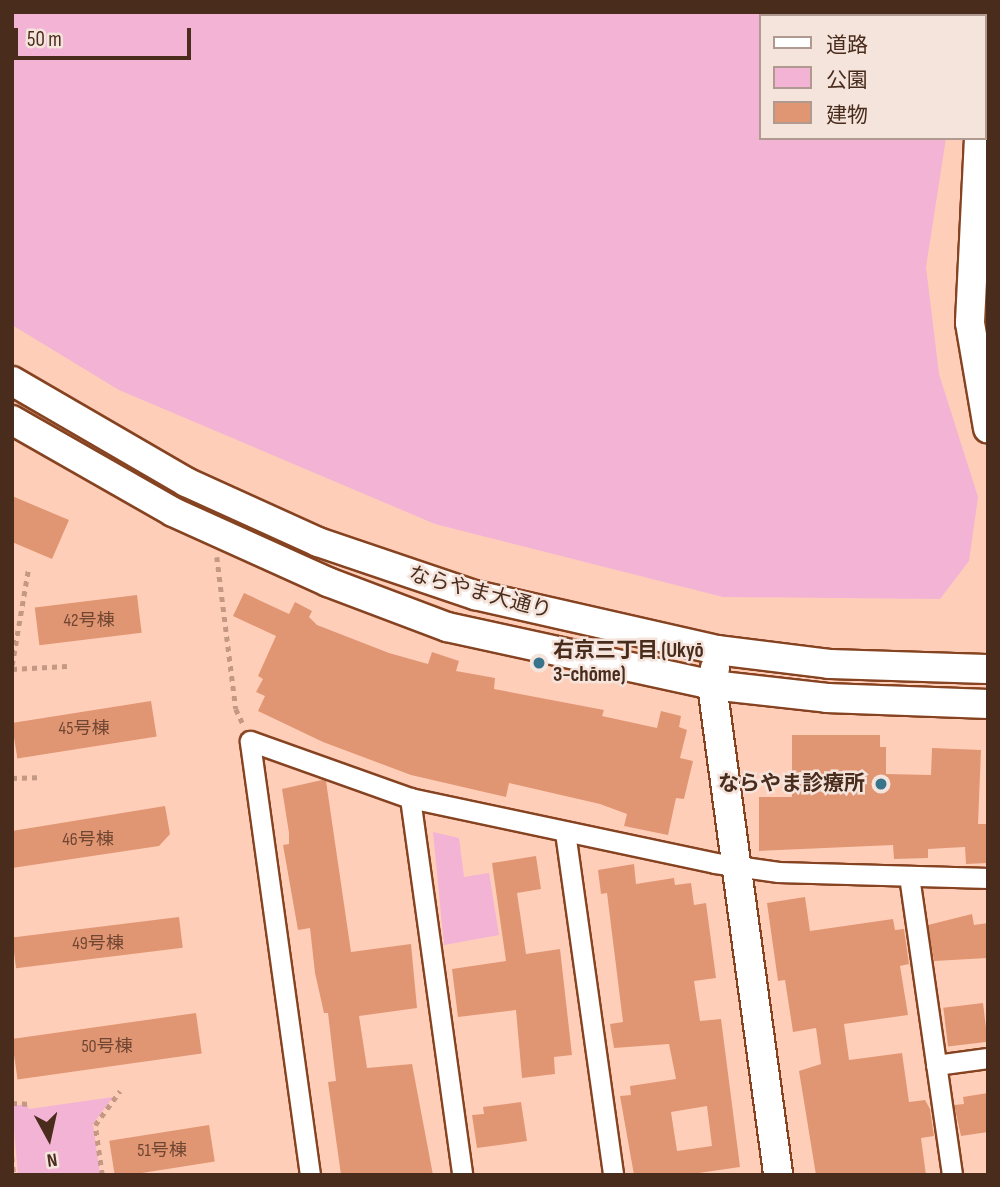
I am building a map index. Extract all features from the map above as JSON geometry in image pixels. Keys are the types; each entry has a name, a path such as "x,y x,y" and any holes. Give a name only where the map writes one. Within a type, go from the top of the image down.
{"street":[{"path":"986,70 988,51"},
{"path":"979,140 970,323 988,428"},
{"name":"ならやま大通り","path":"12,381 186,482 330,546 475,595 717,650 829,664 988,669"},
{"name":"ならやま大通り","path":"12,420 173,512 352,591 447,627 712,685 839,699 988,704"},
{"path":"717,650 712,685 778,1175"},
{"path":"310,1175 250,741 410,798 737,867 988,878"},
{"path":"410,798 462,1175"},
{"path":"565,832 613,1175"},
{"path":"909,876 952,1175"},
{"path":"936,1065 988,1058"}],"path":[{"path":"217,555 236,709 250,741"},
{"path":"28,570 12,667 68,666"},
{"path":"12,778 37,777"},
{"path":"102,1175 95,1125 120,1091"},
{"path":"12,1103 32,1104"},
{"path":"12,1157 15,1175"}],"green space":[{"path":"12,12 966,12 758,14 758,140 946,140 926,267 939,374 978,497 969,561 940,599 723,597 435,524 119,390 12,325"},
{"path":"433,832 459,838 464,877 489,873 499,935 444,945"},
{"path":"113,1097 93,1124 100,1175 18,1175 12,1106 27,1104 29,1109"}],"building":[{"path":"12,496 69,520 52,559 12,542"},
{"path":"244,593 289,614 295,602 312,611 309,617 317,625 389,653 428,664 432,652 459,661 456,671 495,678 494,689 604,710 602,716 657,728 661,711 681,716 679,727 687,730 680,758 693,761 684,799 676,798 668,835 624,826 627,814 600,804 509,783 506,797 411,775 323,742 258,711 265,696 256,692 263,679 258,676 276,636 233,616"},
{"path":"137,595 142,633 39,645 35,608"},
{"path":"151,701 157,737 17,759 12,723"},
{"path":"792,735 880,735 880,747 886,747 886,774 931,775 932,748 981,750 978,824 988,824 988,863 966,864 965,847 928,849 928,858 894,859 893,845 759,851 759,797 792,797"},
{"path":"326,781 351,952 411,944 417,1008 359,1016 367,1068 412,1064 433,1175 341,1175 328,1082 336,1081 328,1013 324,1013 315,973 310,928 298,930 283,845 289,844 289,833 282,789"},
{"path":"165,806 170,834 159,846 12,868 12,831"},
{"path":"536,856 541,889 517,893 526,954 560,949 572,1055 554,1057 555,1074 522,1078 516,1010 458,1017 452,969 506,961 492,863"},
{"path":"634,864 636,884 674,878 675,885 691,883 694,905 706,903 716,978 694,981 700,1021 721,1019 740,1167 685,1175 634,1175 620,1096 631,1095 630,1086 676,1079 669,1044 614,1048 610,1024 623,1022 607,893 601,894 598,870","holes":["707,1106 712,1146 677,1151 671,1112"]},
{"path":"805,897 810,931 893,919 895,930 904,929 909,964 900,966 908,1015 844,1024 849,1060 902,1053 909,1102 925,1100 930,1109 934,1136 921,1138 926,1175 816,1175 799,1071 821,1064 816,1028 793,1032 785,980 778,981 767,903"},
{"path":"972,914 974,925 988,923 988,958 934,961 928,925"},
{"path":"179,917 183,948 16,968 12,937"},
{"path":"983,1003 988,1042 948,1047 943,1008"},
{"path":"196,1013 202,1054 18,1079 12,1039"},
{"path":"988,1093 988,1132 961,1136 954,1105 964,1104 963,1097"},
{"path":"521,1102 527,1141 477,1148 472,1115 484,1114 483,1107"},
{"path":"209,1125 215,1162 115,1175 109,1141"}],"place":[{"name":"右京三丁目 (Ukyō 3-chōme)","path":"539,663"},
{"name":"ならやま診療所","path":"881,784"}]}
